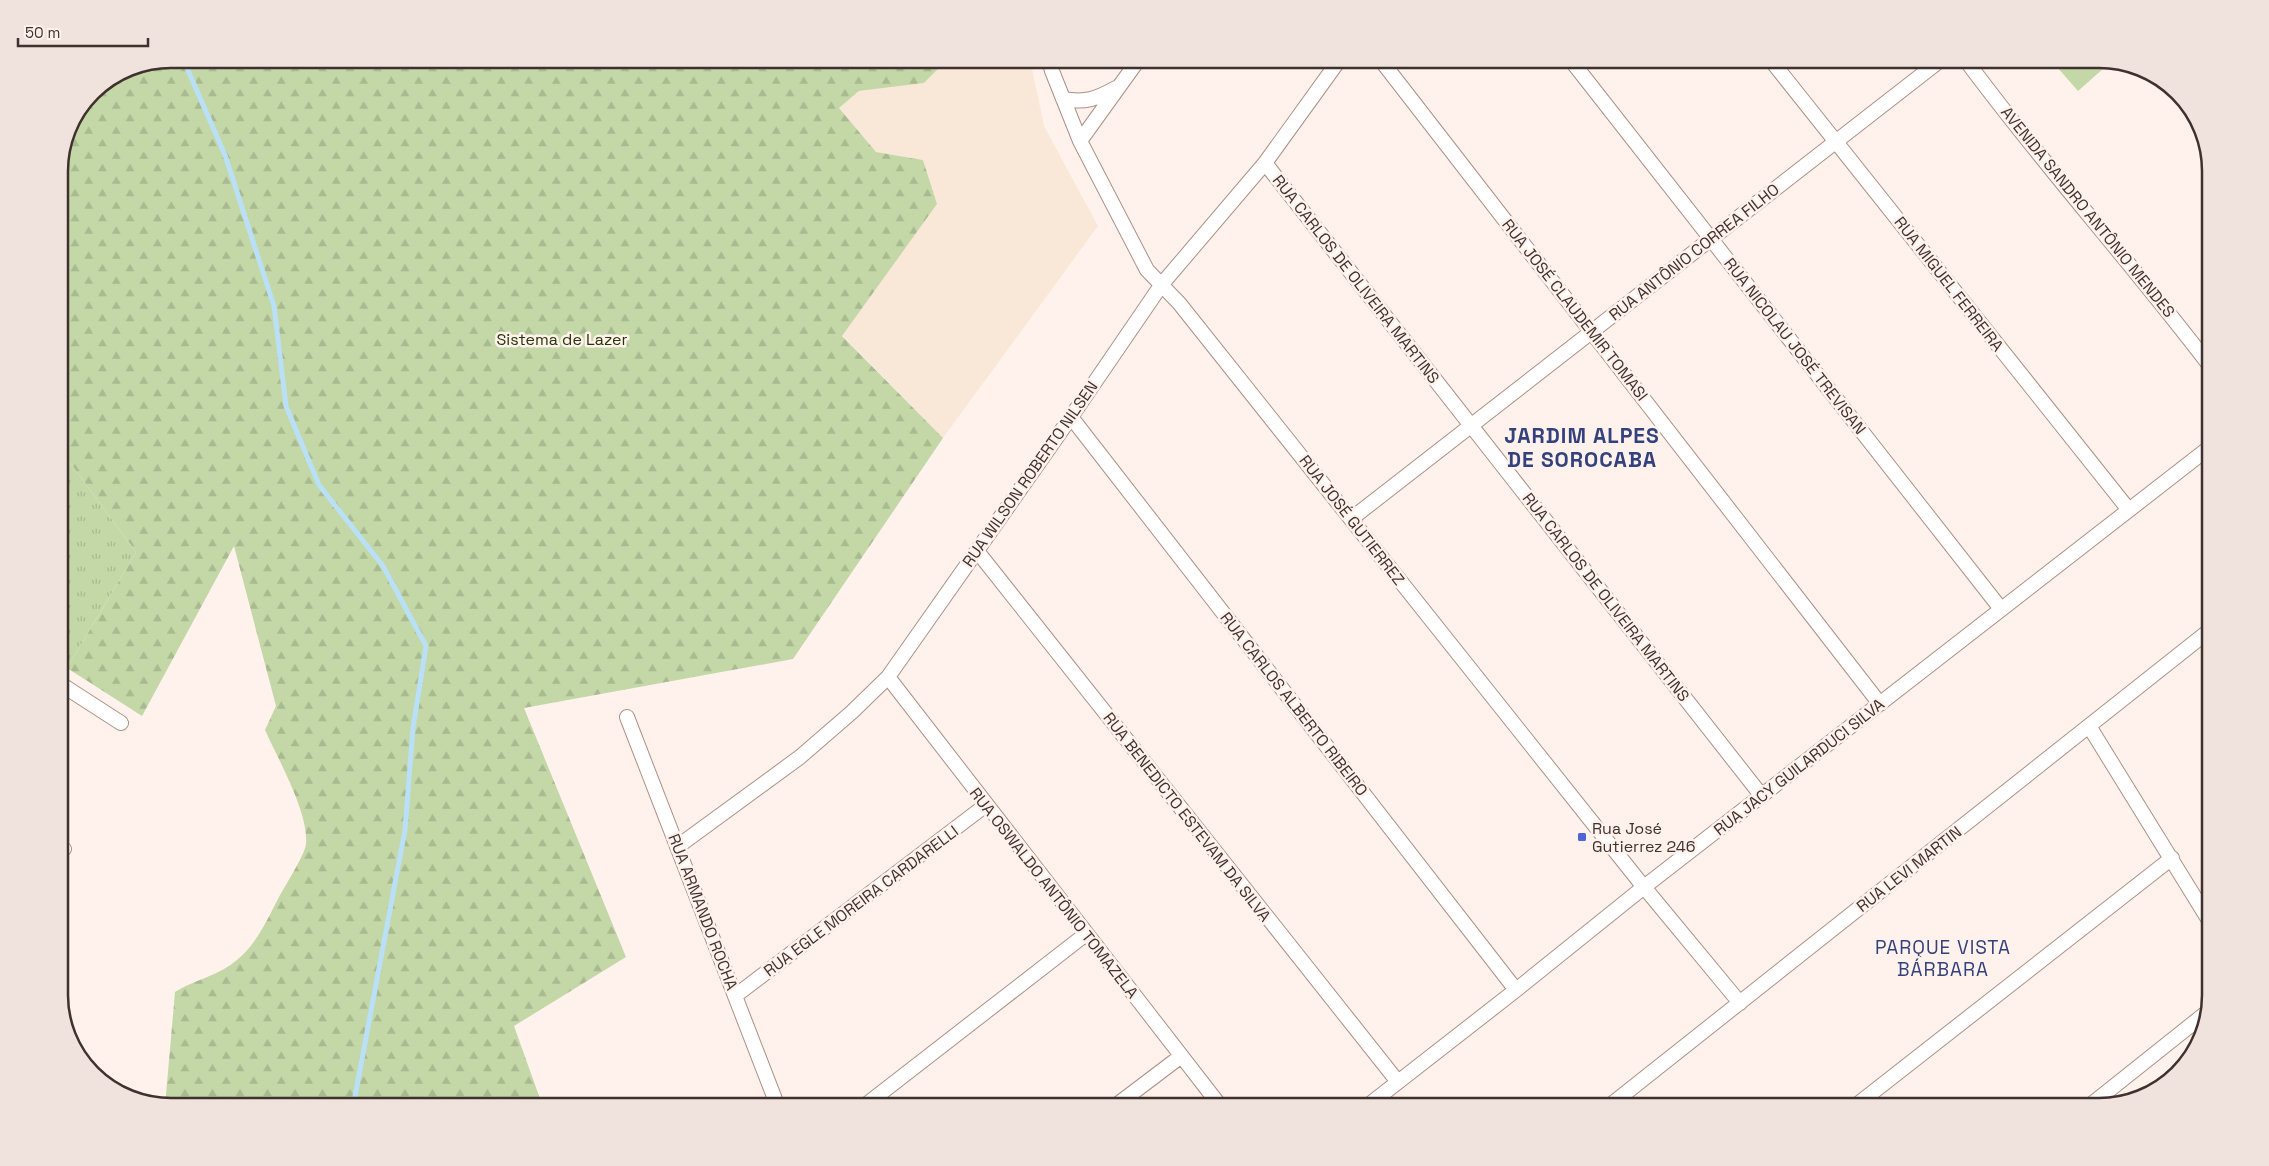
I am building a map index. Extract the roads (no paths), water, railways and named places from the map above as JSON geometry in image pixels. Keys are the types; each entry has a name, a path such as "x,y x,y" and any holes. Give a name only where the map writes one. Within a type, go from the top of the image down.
{"street":[{"name":"RUA JOSÉ GUTIERREZ","path":"1051,68 1080,141 1147,270 1180,303 1644,887 1740,1003"},
{"path":"1080,141 1132,68"},
{"name":"RUA WILSON ROBERTO NILSEN","path":"677,847 800,757 852,712 888,677 1162,284 1265,164 1334,68"},
{"name":"RUA JOSÉ CLAUDEMIR TOMASI","path":"1387,68 1880,704"},
{"name":"RUA NICOLAU JOSÉ TREVISAN","path":"1577,68 2001,609"},
{"name":"RUA MIGUEL FERREIRA","path":"1777,68 2129,510"},
{"name":"RUA ANTÔNIO CORREA FILHO","path":"1351,519 1931,68"},
{"name":"AVENIDA SANDRO ANTÔNIO MENDES","path":"1972,68 2081,207 2154,293 2201,355"},
{"path":"1063,98 1080,102 1098,98 1120,85"},
{"name":"RUA CARLOS DE OLIVEIRA MARTINS","path":"1265,164 1762,796"},
{"name":"RUA CARLOS ALBERTO RIBEIRO","path":"1071,417 1516,990"},
{"name":"RUA JACY GUILARDUCI SILVA","path":"1378,1098 1644,887 2201,454"},
{"name":"RUA BENEDICTO ESTEVAM DA SILVA","path":"977,551 1398,1082"},
{"name":"RUA LEVI MARTIN","path":"1619,1098 2202,637"},
{"name":"RUA OSWALDO ANTÔNIO TOMAZELA","path":"888,677 1180,1057 1214,1098"},
{"path":"68,689 121,723"},
{"name":"RUA ARMANDO ROCHA","path":"627,717 775,1098"},
{"path":"2089,726 2202,908"},
{"name":"RUA EGLE MOREIRA CARDARELLI","path":"735,996 986,805"},
{"path":"1865,1098 2172,858"},
{"path":"875,1098 1086,934"},
{"path":"2099,1098 2199,1019"},
{"path":"1126,1098 1180,1057"}],"waterway":[{"path":"187,68 225,155 274,306 286,406 319,485 383,566 426,646 413,728 405,830 355,1098"}],"place":[{"name":"Rua José Gutierrez 246","path":"1582,837"}],"district":[{"name":"JARDIM ALPES DE SOROCABA","path":"1582,447"},
{"name":"PARQUE VISTA BÁRBARA","path":"1943,958"}],"park label":[{"name":"Sistema de Lazer","path":"562,339"}]}
